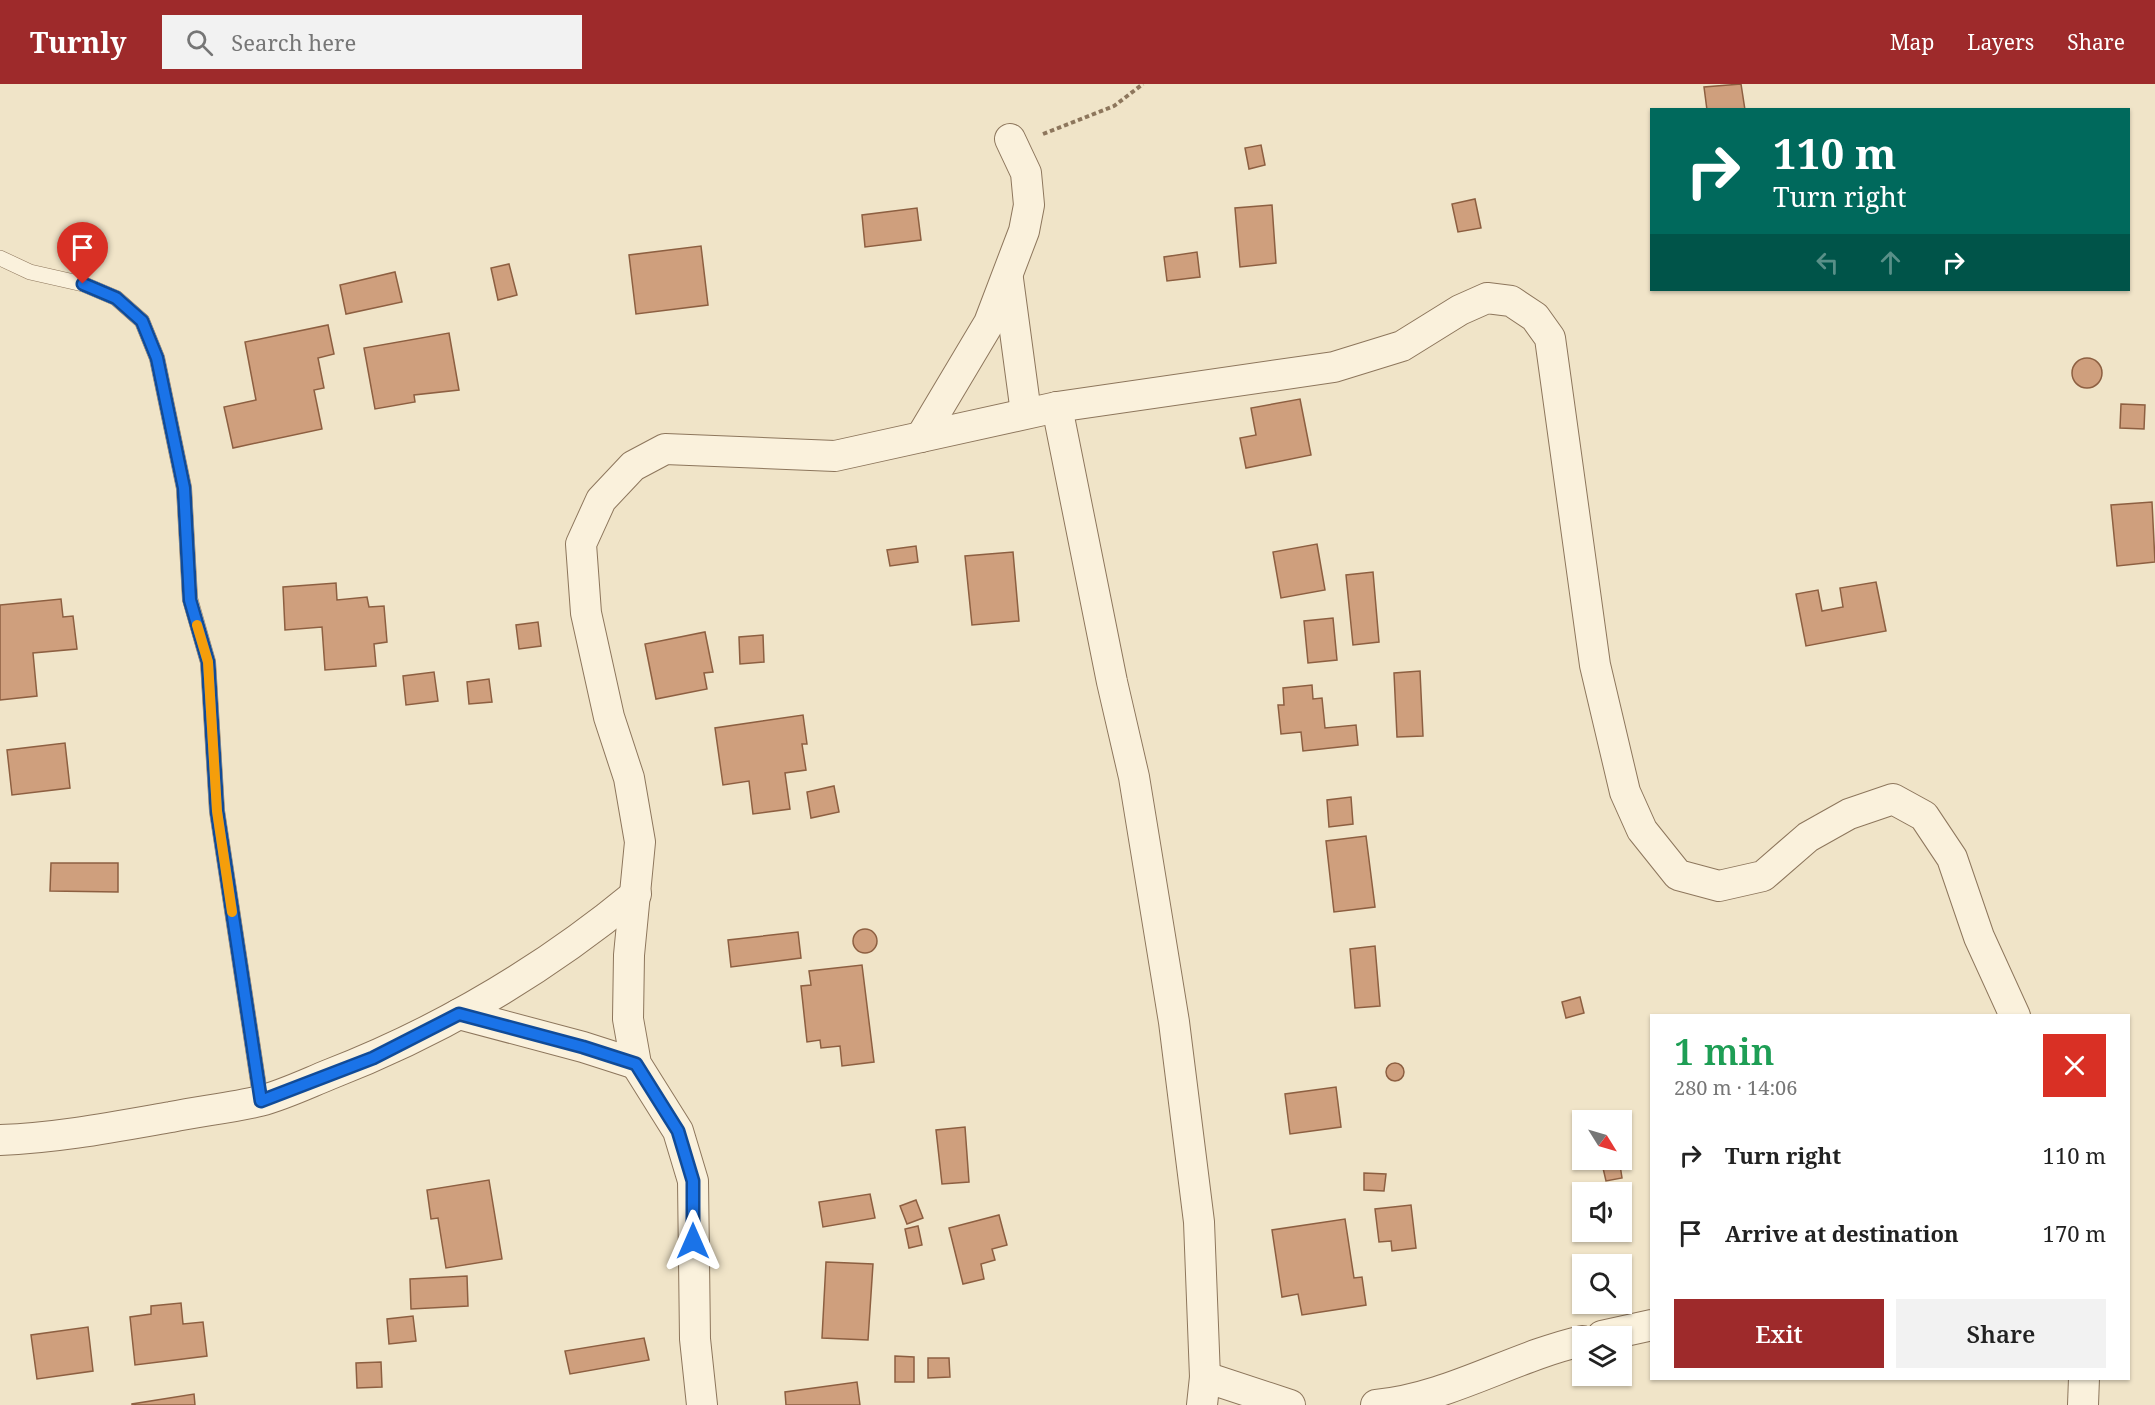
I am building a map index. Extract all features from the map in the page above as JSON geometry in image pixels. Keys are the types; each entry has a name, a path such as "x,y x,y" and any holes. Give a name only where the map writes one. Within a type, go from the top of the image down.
{"street":[{"path":"921,437 989,323 1024,231 1029,205 1026,173 1010,138"},
{"path":"1008,278 1026,413"},
{"path":"702,1405 695,1339 693,1181 678,1131 636,1064 628,1008 628,955 640,842 629,778 609,717 585,602 581,544 601,500 633,466 665,449 834,456 1057,406 1334,367 1402,346 1460,310 1487,298 1511,301 1535,317 1550,338 1595,665 1625,792 1642,830 1678,875 1719,886 1763,876 1808,837 1849,814 1893,798 1924,816 1952,858 1979,937 2014,1014"},
{"path":"1057,406 1134,777 1174,1022 1199,1222 1204,1391 1290,1405"},
{"path":"0,1140 31,1139 125,1125 261,1101 373,1058 459,1014 592,930 636,894"},
{"path":"459,1014 583,1047 636,1064"},
{"path":"1632,1329 1650,1325"},
{"path":"1376,1405 1442,1392 1512,1362 1572,1344"},
{"path":"2083,1405 2084,1380"}],"lane":[{"path":"0,258 30,272 83,284 116,298 142,321 157,358 184,488 190,600 208,662 217,811 261,1101"}],"path":[{"path":"1010,138 1039,135 1096,115 1114,106 1143,84"}],"building":[{"path":"1741,84 1745,108 1707,108 1704,87"},
{"path":"1261,145 1265,165 1249,169 1245,148"},
{"path":"1475,199 1481,228 1458,232 1452,204"},
{"path":"1272,205 1276,263 1240,267 1235,208"},
{"path":"917,208 921,240 865,247 862,215"},
{"path":"701,246 708,305 636,314 629,255"},
{"path":"1197,252 1200,277 1167,281 1164,257"},
{"path":"509,264 517,295 498,300 491,268"},
{"path":"395,272 402,302 346,314 340,285"},
{"path":"328,325 334,354 318,358 324,388 314,390 322,429 233,448 224,407 256,400 245,342"},
{"path":"449,333 459,390 414,395 415,402 375,409 364,348"},
{"path":"2087,358 2098,362 2102,373 2098,384 2087,388 2076,384 2072,373 2076,362"},
{"path":"1300,399 1311,455 1246,468 1240,438 1256,435 1251,408"},
{"path":"2121,404 2145,405 2144,429 2120,428"},
{"path":"2152,502 2155,562 2117,566 2111,505"},
{"path":"1317,544 1325,590 1281,598 1273,552"},
{"path":"916,546 918,562 890,566 887,550"},
{"path":"1013,552 1019,621 972,625 965,556"},
{"path":"1373,572 1379,642 1353,645 1346,575"},
{"path":"1876,582 1886,631 1806,646 1796,594 1818,590 1822,611 1843,607 1840,588"},
{"path":"336,583 337,600 367,597 369,607 384,606 387,642 374,644 376,666 325,670 322,627 285,630 283,587"},
{"path":"61,599 63,617 73,616 77,649 33,653 37,696 0,700 0,605"},
{"path":"1333,618 1337,660 1308,663 1304,621"},
{"path":"538,622 541,646 519,649 516,625"},
{"path":"705,632 713,672 704,673 707,689 656,699 645,644"},
{"path":"763,635 764,662 740,664 739,637"},
{"path":"1420,671 1423,736 1397,737 1394,673"},
{"path":"434,672 438,701 406,705 403,676"},
{"path":"489,679 492,702 469,704 467,682"},
{"path":"1312,685 1313,699 1322,698 1325,728 1356,725 1358,745 1303,751 1301,732 1281,734 1278,705 1284,705 1283,688"},
{"path":"803,715 807,744 802,744 806,770 785,773 790,809 753,814 749,781 723,785 715,728"},
{"path":"65,743 70,788 12,795 7,750"},
{"path":"834,786 839,812 811,818 807,792"},
{"path":"1351,797 1353,824 1329,827 1327,800"},
{"path":"1366,836 1375,907 1334,912 1326,841"},
{"path":"51,863 118,863 118,892 50,891"},
{"path":"865,929 870,930 876,936 876,946 870,952 865,953 860,952 854,946 853,941 854,936 860,930"},
{"path":"798,932 801,958 731,967 728,940"},
{"path":"1375,946 1380,1006 1355,1008 1350,949"},
{"path":"862,965 874,1062 842,1066 840,1046 821,1048 820,1040 807,1042 801,986 811,985 809,971"},
{"path":"1580,997 1584,1013 1566,1018 1562,1002"},
{"path":"1391,1063 1399,1063 1404,1068 1402,1079 1391,1081 1386,1076 1386,1068"},
{"path":"1336,1087 1341,1127 1290,1134 1285,1094"},
{"path":"965,1127 969,1182 942,1184 936,1130"},
{"path":"1603,1170 1621,1170 1622,1178 1606,1181"},
{"path":"1364,1173 1386,1174 1384,1191 1364,1190"},
{"path":"489,1180 502,1259 446,1268 438,1218 431,1219 427,1190"},
{"path":"870,1194 875,1218 823,1227 819,1202"},
{"path":"916,1200 923,1218 907,1224 900,1206"},
{"path":"1411,1205 1416,1248 1392,1251 1391,1241 1379,1242 1375,1209"},
{"path":"999,1215 1007,1245 992,1249 995,1260 981,1264 984,1279 963,1284 949,1228"},
{"path":"1345,1219 1354,1278 1362,1277 1366,1305 1302,1315 1298,1294 1282,1297 1272,1230"},
{"path":"918,1226 922,1245 909,1248 905,1229"},
{"path":"826,1262 873,1264 868,1340 822,1338"},
{"path":"467,1276 468,1306 411,1309 410,1279"},
{"path":"181,1303 183,1324 203,1322 207,1356 135,1365 130,1317 151,1314 151,1306"},
{"path":"413,1316 416,1341 389,1344 387,1319"},
{"path":"88,1327 93,1371 37,1379 31,1335"},
{"path":"644,1338 649,1360 570,1374 565,1351"},
{"path":"895,1356 914,1357 914,1382 895,1382"},
{"path":"928,1358 949,1358 950,1377 928,1378"},
{"path":"381,1362 382,1387 357,1388 356,1363"},
{"path":"857,1382 860,1405 786,1405 785,1392"},
{"path":"194,1394 195,1405 132,1405 132,1404"}],"slow traffic":[{"path":"197,625 208,662 217,811 232,912"}],"route":[{"path":"83,284 116,298 142,321 157,358 184,488 190,600 208,662 217,811 261,1101 373,1058 459,1014 583,1047 636,1064 678,1131 693,1181 693,1241"}]}
